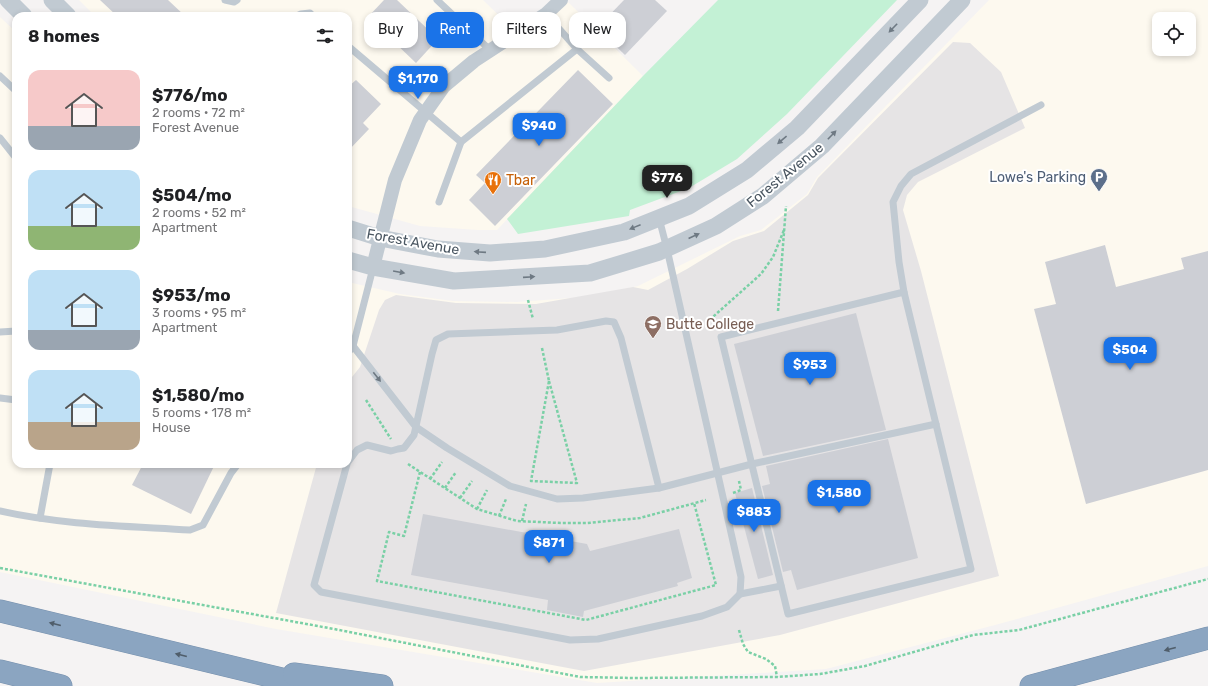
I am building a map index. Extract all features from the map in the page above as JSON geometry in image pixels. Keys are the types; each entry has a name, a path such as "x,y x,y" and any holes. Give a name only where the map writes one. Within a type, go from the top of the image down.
{"highway":[{"path":"0,611 311,686"},
{"path":"1031,686 1208,638"},
{"path":"219,664 382,686"},
{"path":"0,671 61,686"},
{"path":"0,683 5,686"}],"street":[{"path":"8,0 20,12"},
{"path":"52,0 64,12"},
{"path":"548,12 562,0"},
{"name":"Forest Avenue","path":"352,229 380,238 438,249 490,253 545,249 624,232 659,218 688,206 747,170 797,128 920,0"},
{"name":"Forest Avenue","path":"352,261 373,267 454,281 590,273 667,249 716,226 763,196 822,146 962,0"},
{"path":"373,267 395,180 420,120 444,86 474,60 493,48"}],"lane":[{"path":"225,0 234,2 237,0"},
{"path":"437,0 490,50"},
{"path":"561,31 577,49 609,78"},
{"path":"352,49 461,142"},
{"path":"439,202 461,142 577,49"},
{"path":"0,76 12,87"},
{"path":"904,292 721,337 788,614 971,568 904,292 899,262 893,202 901,186 911,174 1041,105"},
{"path":"0,138 12,153"},
{"path":"659,218 741,577 740,594"},
{"path":"373,267 353,346 416,427 446,448 510,486 557,499 583,498 659,488 717,472 936,424"},
{"path":"352,457 357,450 367,445 391,450 404,448 414,435 436,340 448,334 557,330 606,321 614,322 621,338 659,488"},
{"path":"0,332 12,331"},
{"path":"0,398 12,400"},
{"path":"40,518 49,468"},
{"path":"0,511 84,524 190,530 203,525 235,468"},
{"path":"347,468 314,585 321,592 570,640 598,639 702,616 727,607 740,594 781,586"}],"path":[{"path":"779,304 786,206"},
{"path":"706,323 761,274 773,257 784,230"},
{"path":"528,300 535,324"},
{"path":"542,348 549,381 577,483 531,482 549,381"},
{"path":"366,400 392,439"},
{"path":"430,479 442,462"},
{"path":"408,464 477,509 522,522 588,523 640,518 706,500"},
{"path":"420,472 404,536 389,532 377,581 586,620 716,585 694,503"},
{"path":"444,488 456,472"},
{"path":"460,498 472,481"},
{"path":"729,494 741,490 738,481"},
{"path":"477,509 487,490"},
{"path":"499,516 506,499"},
{"path":"522,522 526,504"},
{"path":"739,630 743,644 748,652 775,666 777,677"}],"shaded area":[{"path":"79,0 483,0 495,12 492,12 492,48 561,48 561,12 548,12 566,0 578,12 569,12 569,48 615,48 643,76 497,230 420,226 352,207 352,12 91,12"},
{"path":"989,0 1208,0 1208,566 995,625 826,669 597,683 276,629 0,572 0,17 12,28 12,468 352,468 352,283 400,294 453,301 517,302 585,297 638,286 740,236 761,230 807,194 817,177"},
{"name":"Butte College","path":"953,42 970,43 1001,72 1025,128 918,182 907,195 903,210 921,271 999,576 780,635 584,671 276,613 316,468 352,468 352,377 360,367 379,310 385,300 396,295 456,303 536,304 633,287 648,290 687,269 733,241 764,231 808,195 818,178"}],"green space":[{"path":"718,0 897,0 787,114 737,159 689,188 630,210 629,216 518,234 507,219 643,76"}],"building":[{"path":"100,0 168,0 181,12 113,12"},
{"path":"384,0 397,0 410,12 373,12"},
{"path":"624,0 655,0 667,11 625,55 618,48 626,48 626,12 612,12"},
{"path":"418,20 426,28 426,48 430,48 416,63 400,48 418,48"},
{"path":"578,70 613,104 495,226 469,200 485,183 476,175"},
{"path":"356,80 381,104 363,123 369,129 352,147 352,84"},
{"path":"1105,245 1116,287 1184,269 1181,258 1208,251 1208,470 1086,504 1034,309 1056,304 1045,262"},
{"path":"856,313 886,430 763,456 734,344"},
{"path":"888,439 918,558 797,590 791,570 783,572 762,486 770,484 766,466"},
{"path":"141,468 213,468 191,514 132,485"},
{"path":"752,488 773,575 758,579 735,493"},
{"path":"423,514 587,544 590,551 679,529 692,578 677,583 678,586 584,611 583,617 547,610 548,600 411,575"}],"place":[{"name":"Lowe's Parking","path":"1099,192"},
{"name":"Tbar","path":"493,195"},
{"name":"Butte College","path":"653,339"}]}
